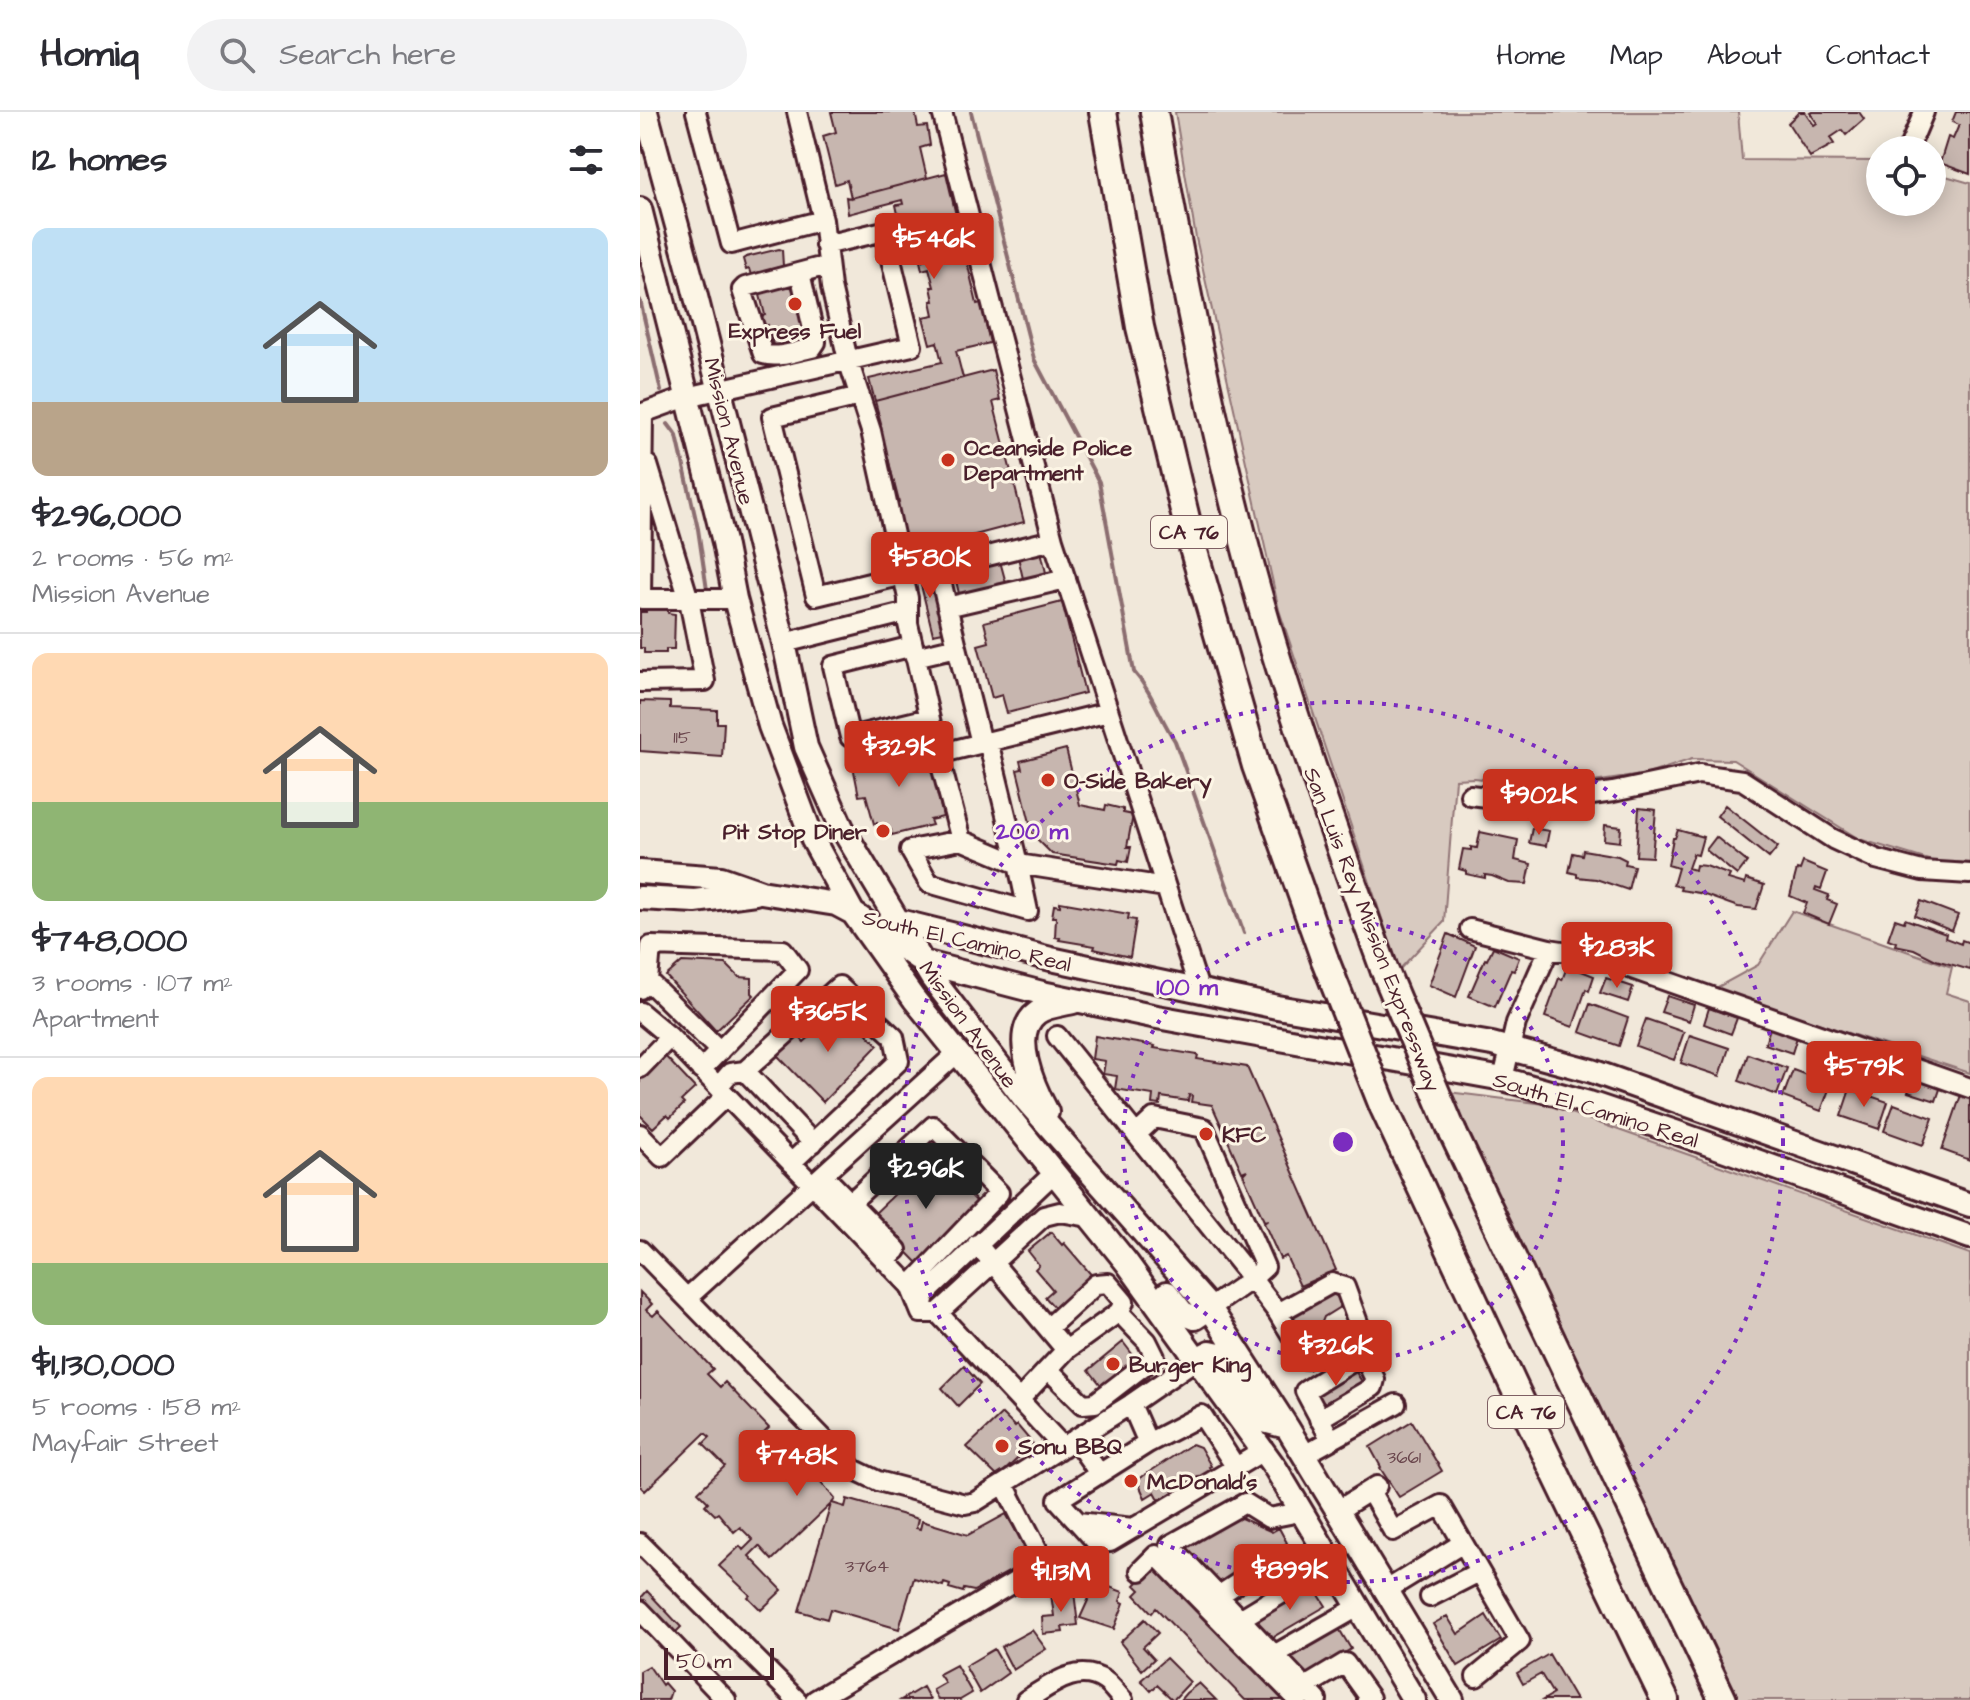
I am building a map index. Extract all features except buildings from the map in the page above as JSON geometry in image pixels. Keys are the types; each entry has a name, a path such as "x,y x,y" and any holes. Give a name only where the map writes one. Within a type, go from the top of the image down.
{"highway":[{"name":"CA 76","path":"1103,112 1140,327 1193,548 1256,766 1325,960 1383,1106 1665,1700"},
{"name":"San Luis Rey Mission Expressway","path":"1154,112 1189,301 1242,531 1268,629 1313,773 1384,969 1453,1133 1723,1700"}],"main road":[{"name":"Mission Avenue","path":"646,112 784,643 806,747 842,828 923,962 1024,1098 1210,1308 1287,1427 1452,1700"},
{"name":"Mission Avenue","path":"640,209 724,542 735,599 770,726 813,840 853,913 914,999 1127,1263 1276,1469 1414,1700"},
{"path":"640,872 721,878 761,892 836,904 853,913"},
{"path":"640,885 684,885 706,877"},
{"path":"640,898 695,901 761,892"},
{"name":"South El Camino Real","path":"853,913 898,920 1051,959 1277,1007 1509,1048 1592,1071 1970,1205"},
{"name":"South El Camino Real","path":"853,913 923,962 1157,1017 1503,1079 1632,1117 1970,1237"},
{"path":"1062,1141 1036,1092 1028,1067 1025,1029 1033,1015 1043,1009 1079,1001"},
{"path":"1053,1174 1069,1171 1115,1220 1133,1220"},
{"path":"1127,1263 1146,1266 1189,1317 1195,1318 1210,1308"},
{"path":"1198,1358 1210,1352 1219,1354 1264,1421 1287,1427"},
{"path":"1331,1562 1349,1564 1367,1590 1385,1591"},
{"path":"1358,1607 1371,1608 1390,1631 1413,1636"}],"street":[{"path":"696,112 731,244 823,220"},
{"path":"797,112 823,220 828,265 848,360 860,396 903,575 914,652 961,840"},
{"path":"942,112 1053,540 1199,989"},
{"path":"1914,136 1924,112"},
{"path":"735,599 640,599 643,413 719,389 912,346 884,231 825,245"},
{"path":"800,273 816,342 812,348 774,357 763,354 742,290 800,273 828,265"},
{"path":"814,328 840,323"},
{"path":"860,396 772,417 816,596 903,575"},
{"path":"640,682 705,681 689,600 642,446"},
{"path":"1053,540 938,568 1018,864 1028,911 929,883 910,850 961,840 1018,864 1165,887"},
{"path":"947,607 1066,579"},
{"path":"784,643 908,612"},
{"path":"929,718 850,737 833,666 957,647"},
{"path":"938,754 1109,712"},
{"path":"1470,795 1536,803 1613,792 1699,774 1742,780 1833,839 1876,859 1922,871 1970,874"},
{"path":"1470,929 1549,949 1595,956 1970,1088"},
{"path":"701,1070 720,1051 798,970 783,950 651,946 644,985 720,1051"},
{"path":"1503,1079 1516,1023 1549,949"},
{"path":"640,1134 662,1157 722,1091 730,1073 745,1071 839,986 894,1037 899,1061 791,1163"},
{"path":"641,1015 670,1037 791,1163 850,1203 897,1250 885,1261"},
{"path":"1057,1036 1252,1279 1278,1313 1306,1359 1360,1328 1345,1287 1332,1283 1278,1313"},
{"path":"640,1068 670,1037"},
{"path":"687,1298 957,1053"},
{"path":"745,1071 813,1143"},
{"path":"1136,1135 1154,1118 1204,1128 1265,1267 1210,1308"},
{"path":"850,1203 933,1126 999,1193 910,1286"},
{"path":"929,1313 925,1295 1053,1174"},
{"path":"818,1180 885,1261 910,1286 929,1313 1099,1473"},
{"path":"929,1313 1044,1216 1060,1212 1089,1217"},
{"path":"977,1244 1066,1350"},
{"path":"640,1250 853,1469 878,1481 965,1504 975,1502 1004,1484 1198,1358"},
{"path":"1019,1400 1066,1350 1119,1312 1124,1302 1108,1283 1096,1284 1048,1328"},
{"path":"1048,1369 1083,1404 1095,1403 1155,1357 1147,1341 1119,1312"},
{"path":"1131,1404 1148,1443"},
{"path":"1304,1455 1396,1404"},
{"path":"1235,1466 1202,1415 1148,1443 1058,1500 1097,1543 1110,1542 1263,1451"},
{"path":"1319,1419 1331,1440"},
{"path":"815,1700 1045,1564 1004,1484"},
{"path":"1337,1511 1374,1489 1393,1531 1441,1505 1520,1641 1476,1677"},
{"path":"1300,1512 1269,1518 1245,1503 1170,1545 1274,1655 1307,1696"},
{"path":"640,1543 797,1700"},
{"path":"1385,1591 1463,1543"},
{"path":"1140,1571 1156,1555 1307,1696"},
{"path":"1218,1596 1278,1557 1296,1585 1240,1619"},
{"path":"1430,1597 1479,1572"},
{"path":"1274,1655 1358,1607"},
{"path":"640,1610 726,1700"},
{"path":"1307,1696 1345,1663 1370,1698 1367,1700"},
{"path":"1026,1700 1078,1672 1104,1680 1123,1700"}],"shaded area":[{"path":"1175,112 1738,112 1742,160 1866,161 1866,216 1946,216 1946,176 1970,183 1970,863 1935,862 1859,839 1733,760 1692,759 1648,774 1552,788 1475,778 1455,779 1444,922 1399,970 1279,610 1196,238"},
{"path":"1792,911 1952,967 1946,993 1970,1001 1970,1073 1714,989 1758,965"},
{"path":"1448,1092 1545,1104 1970,1254 1970,1700 1737,1700"}],"waterway":[{"path":"971,112 1034,359 1099,482 1134,672 1175,741 1244,933"},
{"path":"640,300 661,391"},
{"path":"668,424 677,436 698,529 707,590"}],"place":[{"name":"Express Fuel","path":"795,304"},
{"name":"Oceanside Police Department","path":"948,460"},
{"name":"O-Side Bakery","path":"1048,780"},
{"name":"Pit Stop Diner","path":"883,831"},
{"name":"KFC","path":"1206,1134"},
{"name":"Burger King","path":"1113,1364"},
{"name":"Sonu BBQ","path":"1002,1446"},
{"name":"McDonald's","path":"1131,1481"}]}
